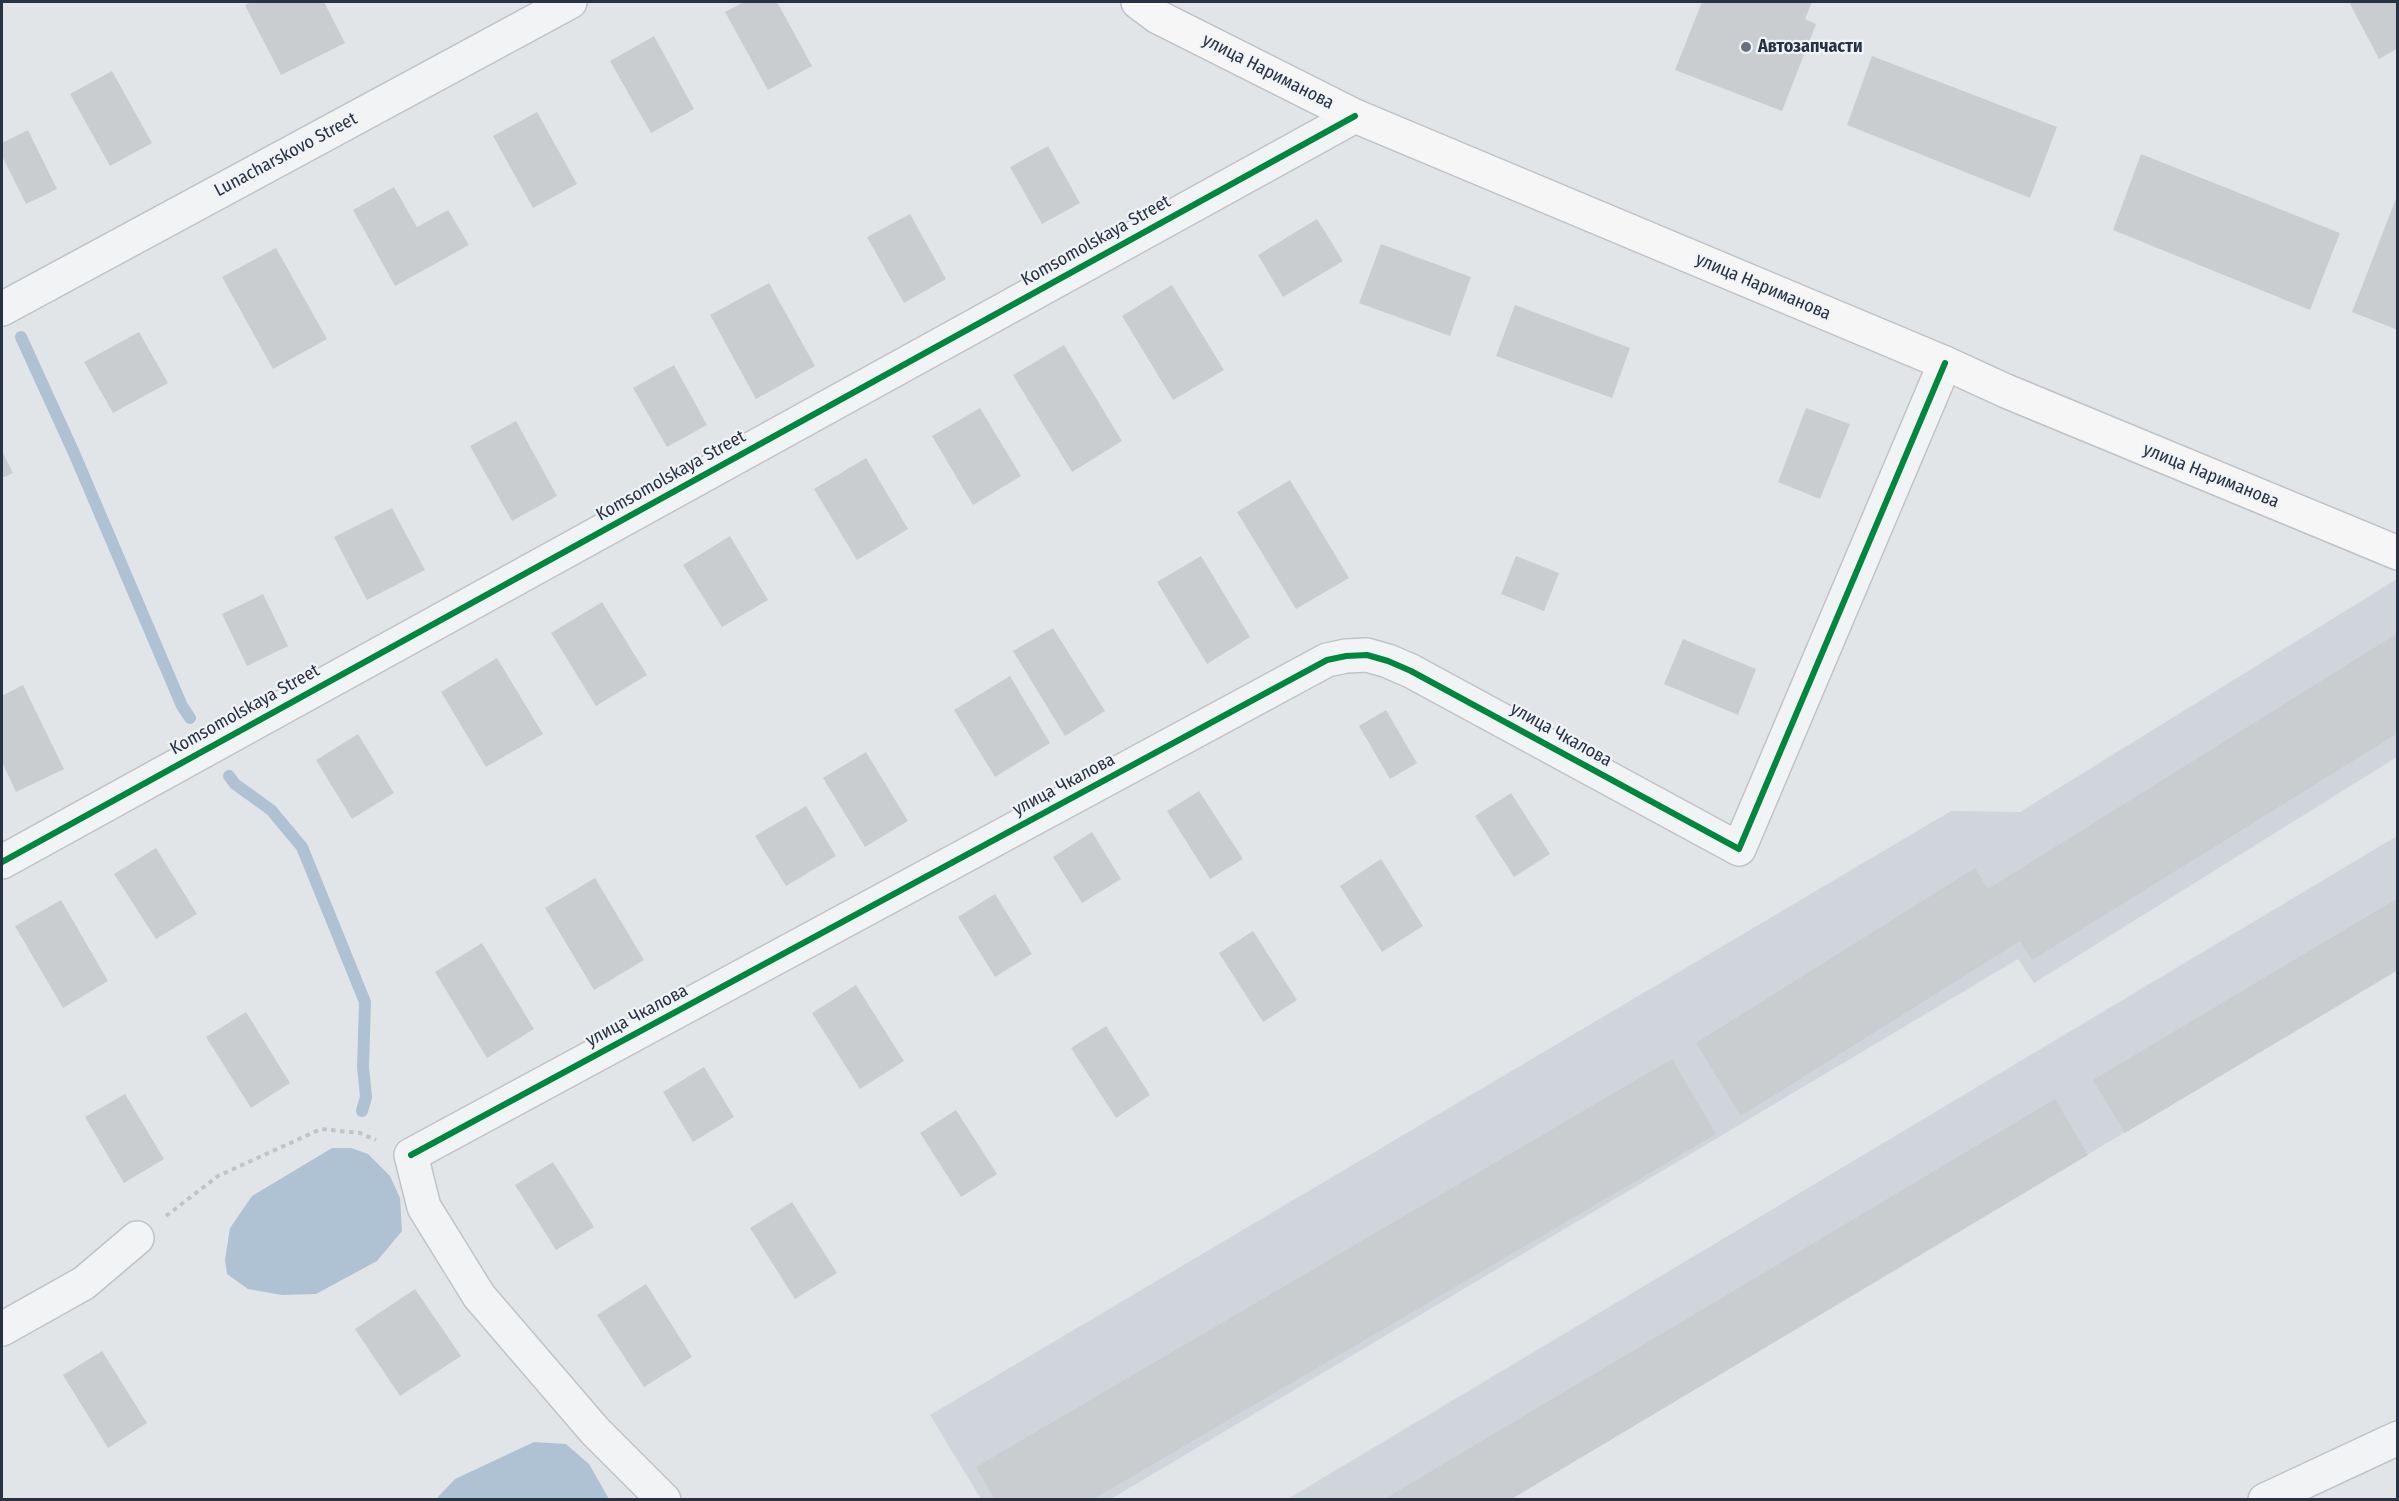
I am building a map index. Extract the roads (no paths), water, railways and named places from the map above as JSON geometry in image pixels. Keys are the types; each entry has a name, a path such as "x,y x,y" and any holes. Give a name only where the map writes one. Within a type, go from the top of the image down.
{"main road":[{"name":"улица Нариманова","path":"1138,2 1158,16 1355,116 1945,363 2006,391 2397,553"}],"street":[{"name":"Lunacharskovo Street","path":"2,309 570,2"},
{"name":"Komsomolskaya Street","path":"2,862 1355,116"},
{"name":"улица Чкалова","path":"664,1500 595,1431 479,1296 424,1207 411,1155 1327,660 1367,655 1411,670 1739,849 1945,363"},
{"path":"2,1329 84,1283 137,1239"},
{"path":"2265,1500 2397,1438"}],"water":[{"path":"332,1148 351,1148 368,1154 390,1176 400,1198 402,1231 377,1261 316,1294 282,1295 248,1289 227,1274 225,1260 230,1228 252,1196"},
{"path":"534,1442 566,1444 589,1464 609,1499 436,1499 455,1479"}],"waterway":[{"path":"21,337 74,453 182,706 190,718"},
{"path":"229,776 235,784 271,810 302,847 365,1002 363,1067 366,1097 362,1111"}],"place":[{"name":"Автозапчасти","path":"1746,47"}]}
